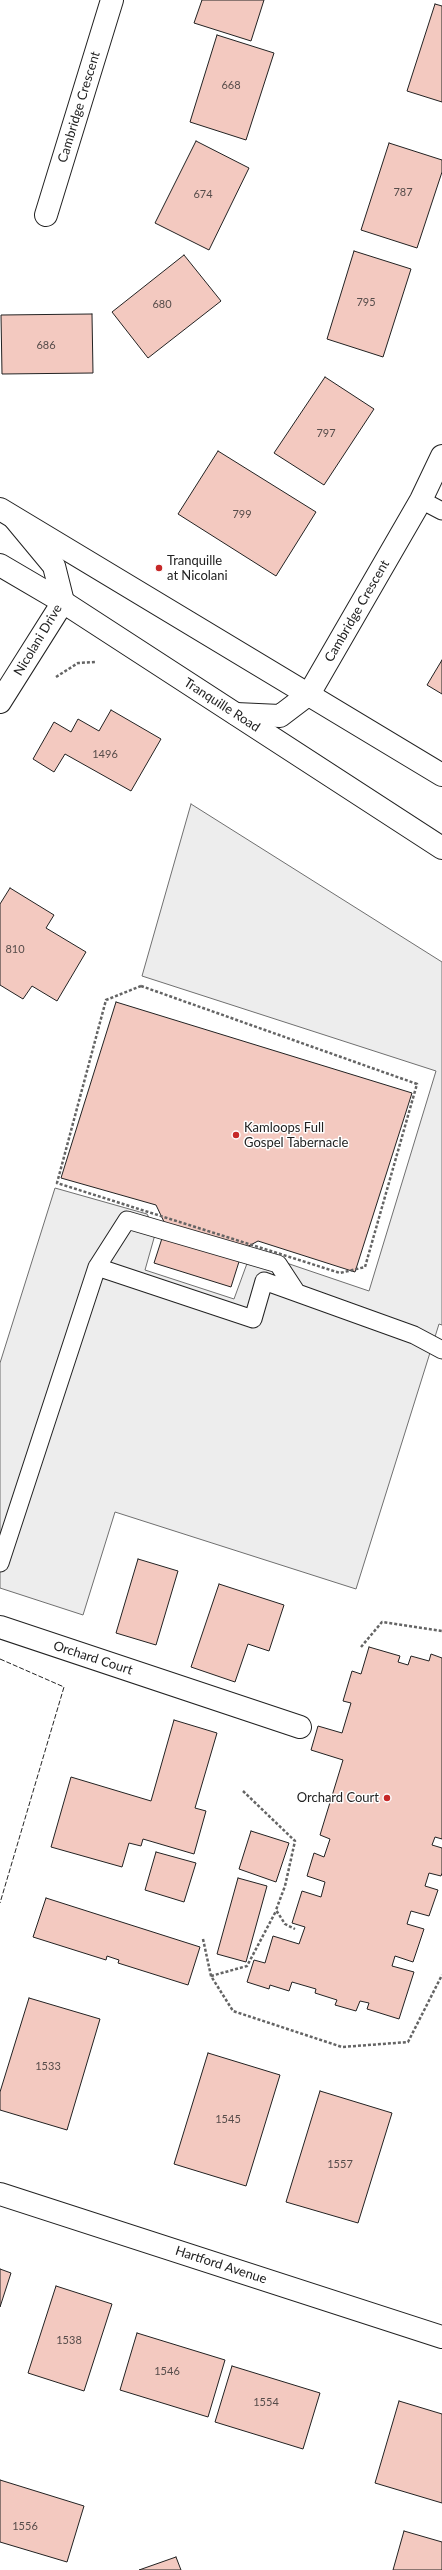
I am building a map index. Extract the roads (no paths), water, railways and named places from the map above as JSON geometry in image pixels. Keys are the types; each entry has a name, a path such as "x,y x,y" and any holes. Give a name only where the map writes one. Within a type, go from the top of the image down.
{"street":[{"name":"Cambridge Crescent","path":"46,215 112,0"},
{"name":"Cambridge Crescent","path":"236,714 280,716 309,694 421,500 442,456"},
{"path":"7,514 442,775"},
{"name":"Nicolani Drive","path":"0,702 63,602 54,566 7,514"},
{"name":"Tranquille Road","path":"0,565 63,602 442,848"},
{"name":"Orchard Court","path":"0,1627 300,1727"},
{"name":"Hartford Avenue","path":"0,2194 442,2337"}],"lane":[{"path":"421,500 442,512"},
{"path":"0,1562 97,1266 127,1220 278,1264 298,1293"},
{"path":"97,1266 253,1319 264,1281 414,1335 442,1350"}],"place":[{"name":"Tranquille at Nicolani","path":"159,568"},
{"name":"Kamloops Full Gospel Tabernacle","path":"236,1135"},
{"name":"Orchard Court","path":"387,1798"}]}
